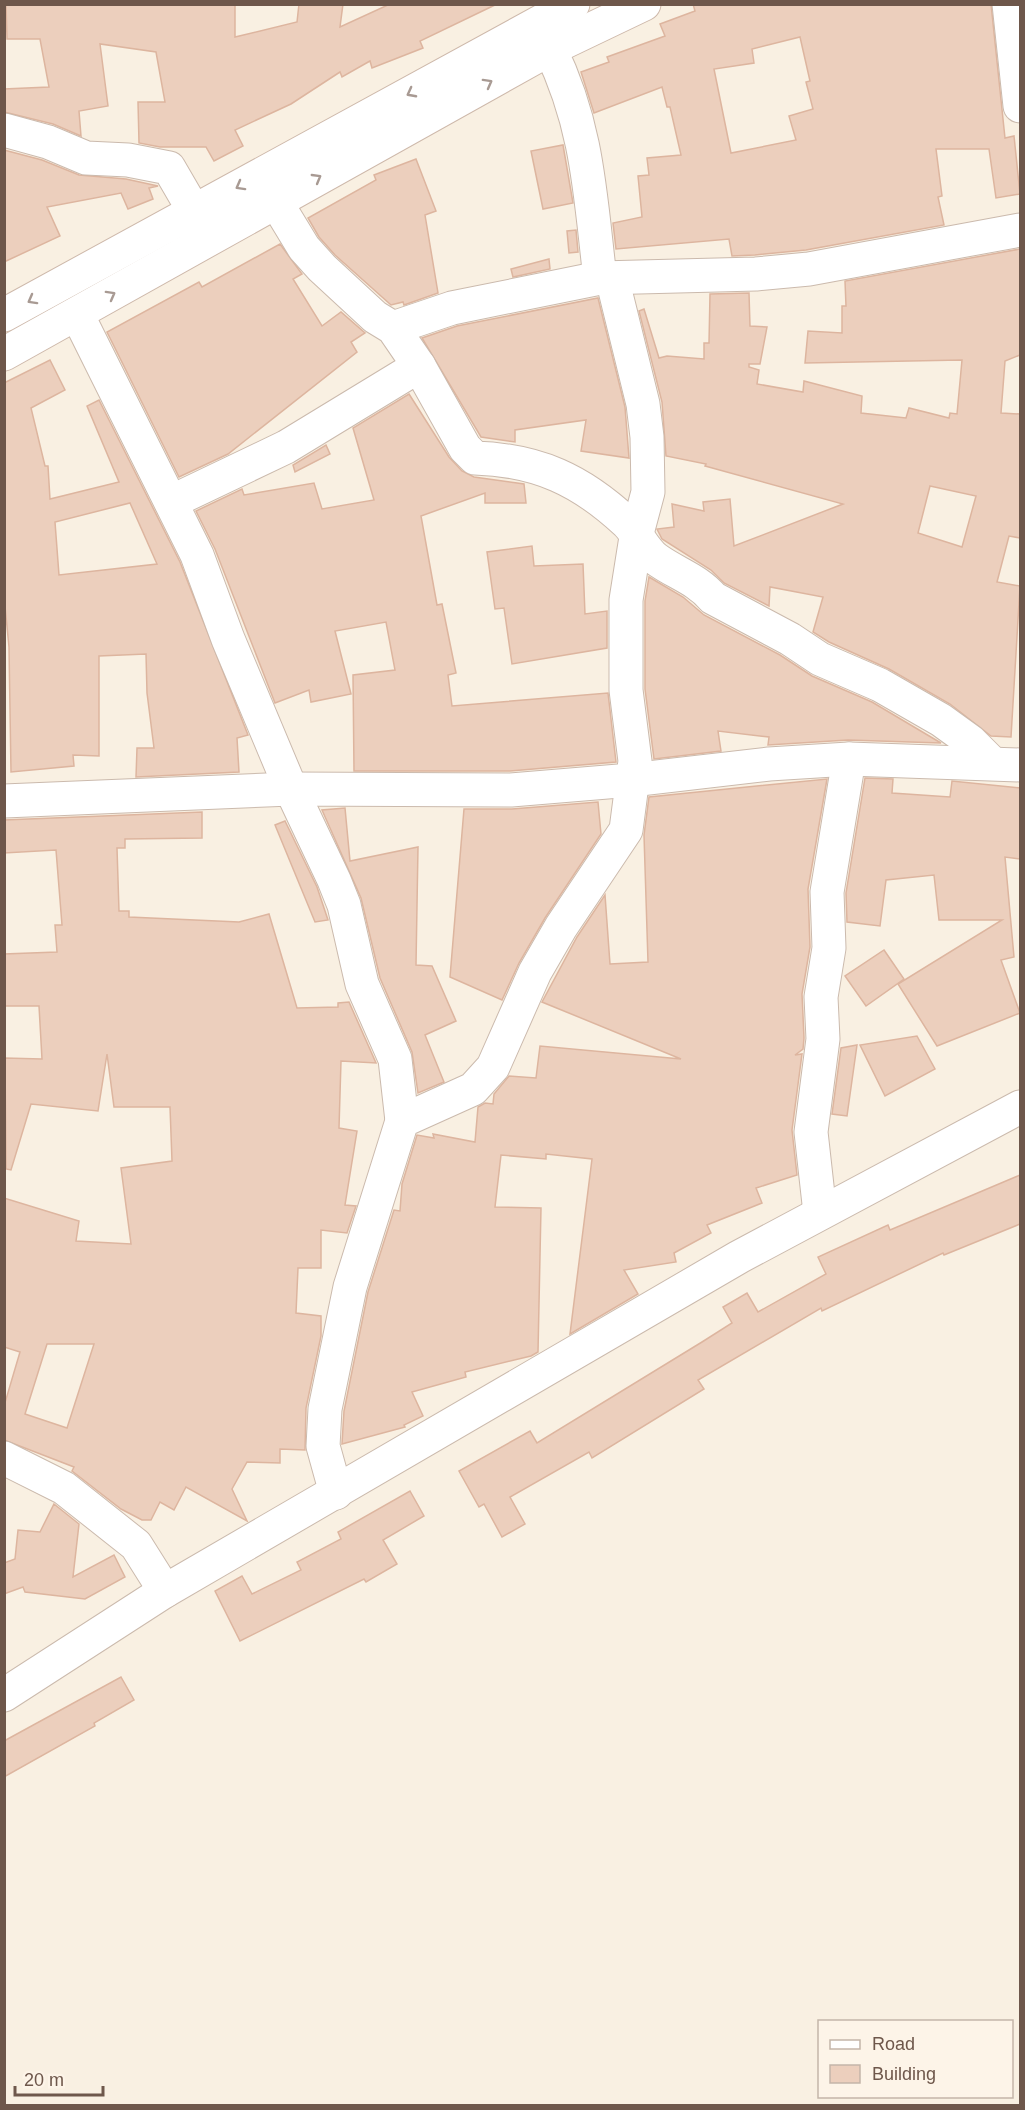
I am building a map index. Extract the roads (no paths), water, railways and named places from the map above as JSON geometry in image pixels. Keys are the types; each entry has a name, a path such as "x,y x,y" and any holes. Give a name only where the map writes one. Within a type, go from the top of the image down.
{"street":[{"path":"4,315 573,4"},
{"path":"4,354 550,49 644,4"},
{"path":"1009,4 1020,106"},
{"path":"402,1121 473,1089 493,1067 535,972 561,927 626,830 635,761 626,690 626,600 636,537 648,492 644,404 606,278 585,156 568,86 550,49"},
{"path":"4,130 48,142 86,158 128,160 169,168 176,176 194,211"},
{"path":"276,202 304,248 322,268 375,317 393,328 419,366 465,448 475,458 501,459 534,465 563,476 630,525 636,537 656,558 680,572 713,598 790,639 819,659 880,685 941,720 1006,763"},
{"path":"393,328 452,308 606,278 756,274 809,269 1020,230"},
{"path":"77,314 197,555 228,639 291,789 344,905 362,984 395,1059 402,1121 350,1287 325,1409 323,1446 336,1493"},
{"path":"171,502 286,447 419,366"},
{"path":"4,801 291,789 512,790 631,780 769,764 849,759 1006,763"},
{"path":"820,1214 811,1132 823,1040 821,997 829,948 828,892 849,759"},
{"path":"4,1695 165,1591 739,1257 1020,1107"},
{"path":"4,1458 64,1488 136,1545 165,1591"}]}
